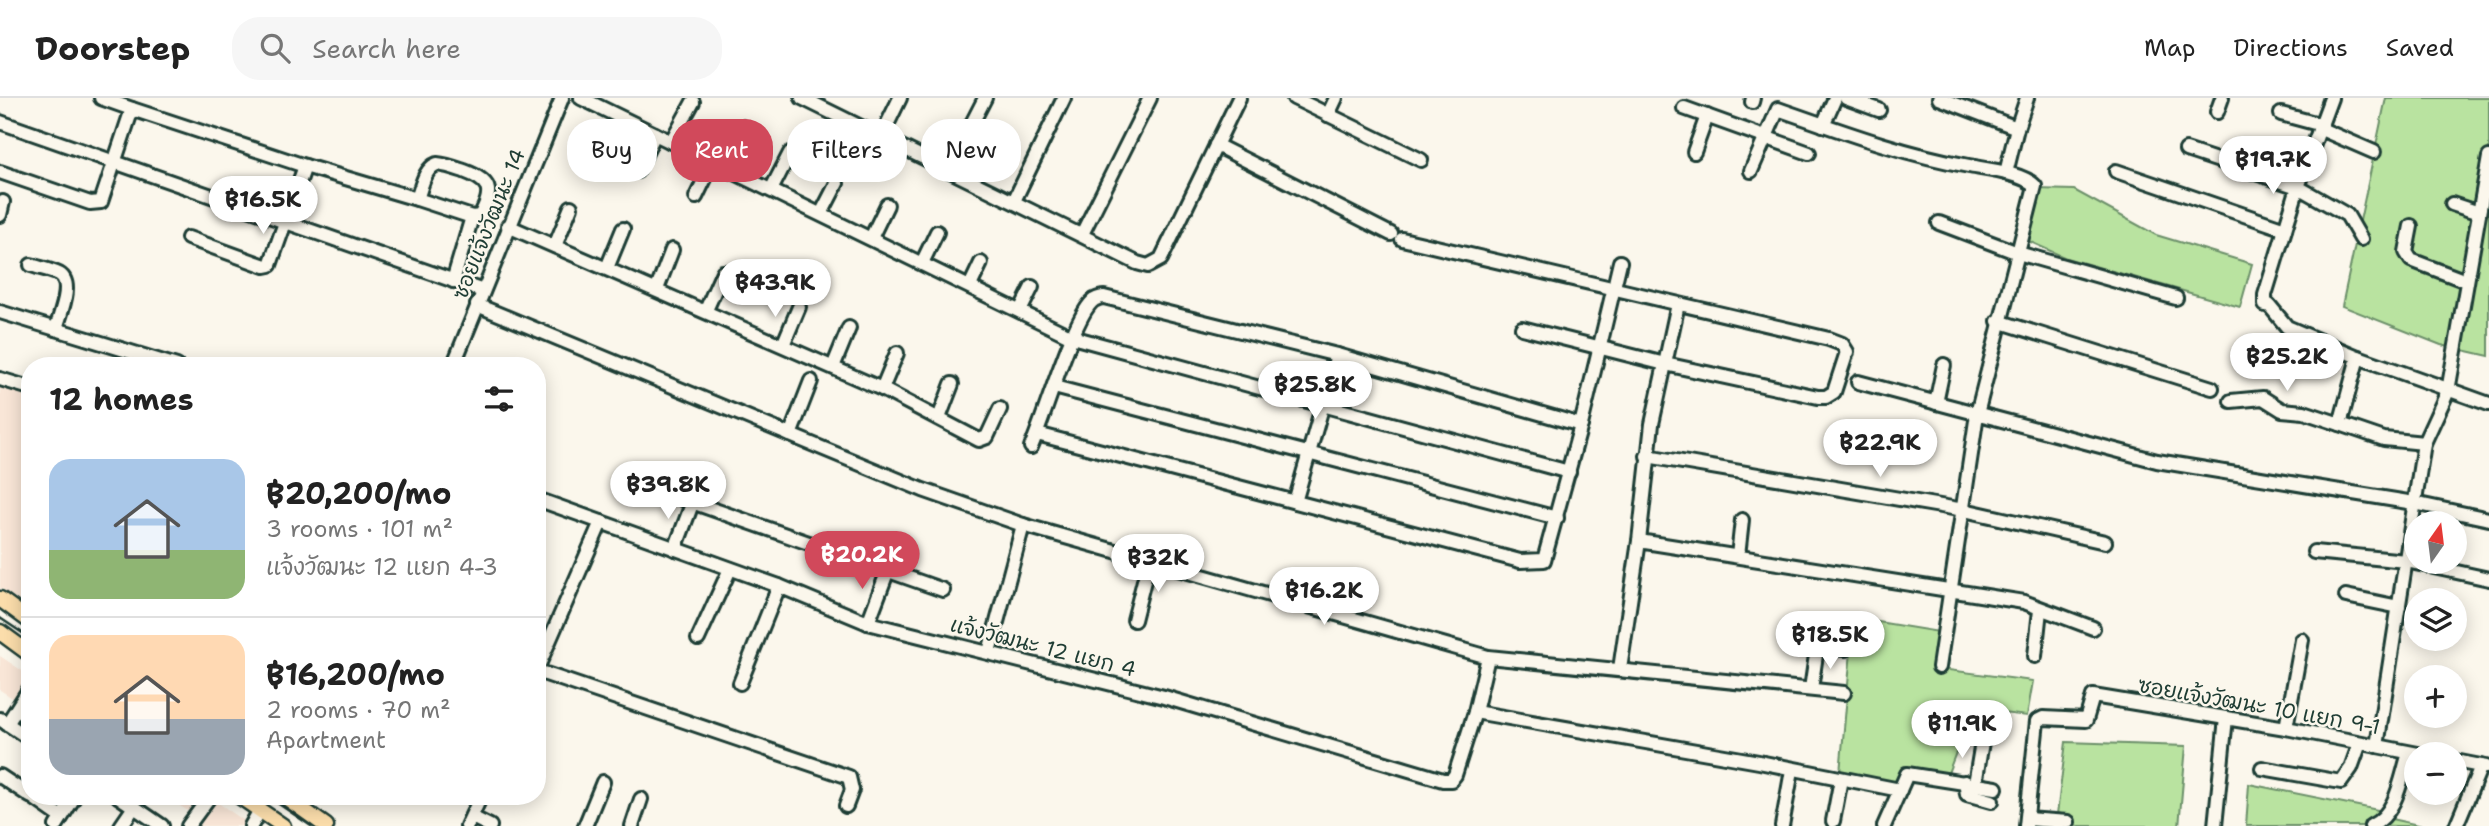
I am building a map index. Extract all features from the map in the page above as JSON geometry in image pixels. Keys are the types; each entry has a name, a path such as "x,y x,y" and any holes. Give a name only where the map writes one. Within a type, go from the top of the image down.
{"main road":[{"path":"0,599 21,615"},
{"path":"0,608 21,618"},
{"path":"0,632 21,648"},
{"path":"0,640 21,650"},
{"path":"252,805 283,826"},
{"path":"297,805 324,824"}],"street":[{"path":"100,98 305,166 472,217 480,216 489,187 482,179 453,167 437,164 430,166 417,199"},
{"name":"ซอยแจ้งวัฒนะ 14","path":"457,357 562,98"},
{"path":"581,98 624,119"},
{"path":"803,98 817,101 848,119"},
{"path":"889,119 900,98"},
{"path":"974,119 985,98"},
{"path":"1014,201 1064,98"},
{"path":"1082,234 1150,98"},
{"path":"974,182 1137,263 1154,264 1161,259 1238,98"},
{"path":"1294,98 1421,159"},
{"path":"1328,115 1336,98"},
{"path":"1823,125 1835,98"},
{"path":"1846,98 1879,110"},
{"path":"1939,98 2017,128"},
{"path":"2006,173 2026,98"},
{"path":"2217,112 2222,98"},
{"path":"2331,98 2298,187 2265,295 2265,305 2269,305 2287,327 2358,357 2489,404"},
{"path":"684,119 693,102"},
{"path":"1751,171 1780,103 1823,125 1890,148 2006,173 2031,181 2035,186 1998,321 1977,414 1939,667"},
{"path":"1684,108 1766,135 1809,153"},
{"path":"0,172 96,204 101,202 132,109"},
{"path":"2281,114 2321,127 2374,152"},
{"path":"1694,152 1707,116"},
{"path":"0,122 483,291"},
{"path":"657,135 671,142"},
{"path":"1216,145 1397,236 1614,290 1829,338 1842,344 1847,352 1834,392 1826,397 1818,397 1665,364 1522,328"},
{"path":"2186,150 2298,187 2347,215 2361,239"},
{"path":"2413,511 2424,443 2448,391 2489,157"},
{"path":"771,190 787,159"},
{"path":"188,238 268,266 305,166"},
{"path":"2116,171 2285,229"},
{"path":"696,197 706,182"},
{"path":"754,182 1072,337 1569,472"},
{"path":"821,214 837,183"},
{"path":"2452,204 2479,213"},
{"path":"871,238 887,205"},
{"path":"555,246 571,207"},
{"path":"453,281 472,217"},
{"path":"1939,223 2018,253 2176,298"},
{"path":"508,226 706,310 882,389 983,439 1000,409"},
{"path":"2411,226 2406,252 2411,260 2466,281"},
{"path":"607,268 623,229"},
{"path":"922,263 937,232"},
{"path":"657,289 672,250"},
{"path":"1037,433 1532,562 1544,560 1581,425 1620,262"},
{"path":"970,286 981,263"},
{"path":"31,265 61,275 65,280 66,287 56,329"},
{"path":"706,310 723,272"},
{"path":"1020,311 1032,287"},
{"path":"1031,447 1072,337 1094,299 1104,297 1337,355 1581,425"},
{"path":"1620,669 1639,541 1647,456 1678,304"},
{"path":"477,305 923,489 1023,525 1149,561 1488,657 1844,693"},
{"path":"783,345 799,307"},
{"path":"0,313 148,357"},
{"path":"1998,321 2212,388"},
{"path":"833,367 849,328"},
{"path":"882,389 897,353"},
{"path":"1295,502 1337,355"},
{"path":"2340,424 2358,357"},
{"path":"1936,403 1944,365"},
{"path":"0,379 21,385"},
{"path":"790,435 811,380"},
{"path":"1858,382 2165,463 2414,503 2489,519"},
{"path":"939,418 952,384"},
{"path":"1054,387 1557,518"},
{"path":"2231,401 2263,398 2282,410 2304,412 2384,439 2424,443"},
{"path":"1647,456 1964,510 2105,542"},
{"path":"629,480 943,590"},
{"name":"แจ้งวัฒนะ 12 แยก 4","path":"546,502 779,586 868,623 1164,697 1443,780 1451,780 1455,775 1475,712"},
{"path":"675,549 692,504"},
{"path":"1738,556 1742,520"},
{"path":"546,649 601,522"},
{"path":"989,652 1023,525"},
{"path":"1639,541 2024,602 2093,628"},
{"path":"2314,552 2404,561"},
{"path":"1134,620 1149,561"},
{"path":"698,639 730,569"},
{"path":"868,623 888,570"},
{"path":"2376,746 2404,574"},
{"path":"2466,574 2489,579"},
{"path":"740,683 779,586"},
{"path":"2346,596 2399,607"},
{"path":"2035,656 2040,610"},
{"path":"2286,728 2302,640"},
{"path":"1811,689 1817,648 1822,646 1845,649"},
{"path":"1488,657 1475,712 1900,790"},
{"path":"546,673 849,778 852,790 846,806"},
{"name":"ซอยแจ้งวัฒนะ 10 แยก 9-1","path":"2026,823 2037,721 2043,718 2086,720 2093,696 2286,728 2404,751"},
{"path":"21,700 4,722 21,733"},
{"path":"2215,826 2226,718"},
{"path":"1982,743 1967,794 1974,799 1994,795"},
{"path":"2262,768 2341,782 2351,768 2360,743"},
{"path":"2456,826 2485,767 2467,763"},
{"path":"1782,826 1792,770"},
{"path":"1884,826 1908,774 1970,783"},
{"path":"0,776 21,790"},
{"path":"2371,826 2381,822 2393,804 2404,776"},
{"path":"1833,821 1841,779"},
{"path":"585,826 603,782"},
{"path":"632,826 641,799"},
{"path":"40,805 58,821 69,805"},
{"path":"131,805 163,826"},
{"path":"188,826 203,805"},
{"path":"477,805 469,822 490,826"},
{"path":"121,826 134,807"},
{"path":"251,826 260,810"},
{"path":"2026,823 2067,822"}],"shaded area":[{"path":"0,381 21,387 21,602 0,588"},
{"path":"0,656 21,670 21,703 0,690"},
{"path":"179,805 221,805 252,826 185,826 191,813"}],"green space":[{"path":"2386,98 2489,98 2489,356 2441,345 2342,306"},
{"path":"2036,189 2074,190 2156,235 2252,264 2240,307 2066,258 2026,240"},
{"path":"1854,618 1939,632 1933,668 2033,681 2027,716 2003,713 2001,722 1971,714 1946,778 1906,769 1900,783 1840,773"},
{"path":"2066,742 2186,746 2179,826 2028,826 2056,822"},
{"path":"2249,784 2383,811 2382,817 2423,826 2246,826"}],"railway":[{"path":"0,618 21,632"},
{"path":"280,805 311,826"}]}
